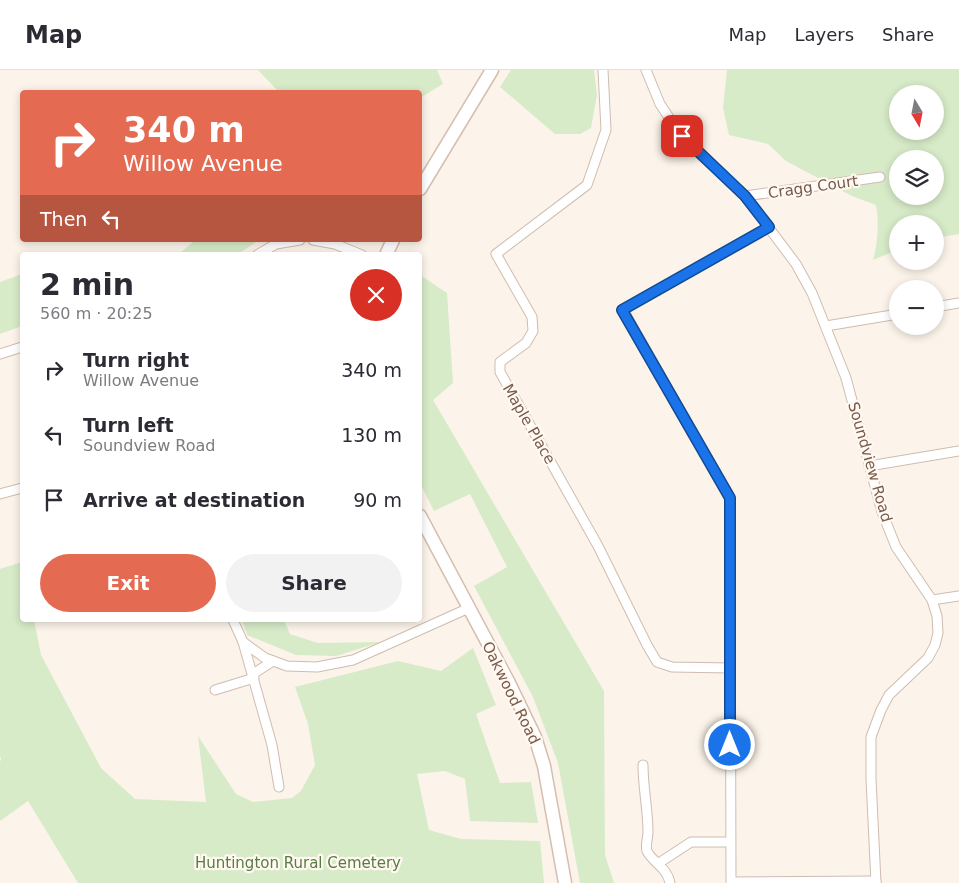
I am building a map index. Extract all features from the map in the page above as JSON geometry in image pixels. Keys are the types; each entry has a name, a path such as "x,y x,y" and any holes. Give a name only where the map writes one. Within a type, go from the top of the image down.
{"main road":[{"path":"422,186 492,70"},
{"name":"Oakwood Road","path":"422,520 535,737 544,766 566,883"}],"street":[{"name":"Maple Place","path":"603,70 606,130 587,185 496,254 532,317 533,331 526,343 500,362 500,372 598,546 657,662 672,667 730,668"},
{"name":"Soundview Road","path":"646,70 660,104 676,128 689,144 745,196 796,264 812,293 846,378 882,512 896,547 932,600 937,616 938,632 935,645 928,658 889,695 871,737 876,882"},
{"name":"Cragg Court","path":"745,196 880,177"},
{"path":"769,227 622,310 730,498 731,882 876,882"},
{"path":"262,252 276,244 288,242"},
{"path":"324,242 335,244 355,252"},
{"path":"944,306 959,303"},
{"path":"826,326 889,316"},
{"path":"0,354 20,348"},
{"path":"869,466 959,450"},
{"path":"0,494 20,489"},
{"path":"932,600 959,596"},
{"path":"243,642 272,661 287,666 317,667 353,660 469,608"},
{"path":"233,622 243,642 272,745 278,787"},
{"path":"215,690 253,676 272,661"},
{"path":"643,765 643,786 648,832 646,849 649,855 659,863 669,878 670,883"},
{"path":"659,863 691,842 730,842"}],"green space":[{"path":"258,70 437,70 443,84 422,97 422,90 277,90"},
{"path":"511,70 594,70 597,95 591,128 580,134 555,134 500,87"},
{"path":"727,70 959,70 959,234 944,236 944,215 889,215 889,253 873,260 878,233 876,205 852,196 786,161 768,144 729,135 723,108"},
{"path":"193,242 256,242 241,252 181,252"},
{"path":"20,275 20,327 0,334 0,282"},
{"path":"422,276 447,293 453,383 433,400 604,691 605,855 614,883 580,883 558,763 533,697 474,586 507,567 470,494 434,511 422,487"},
{"name":"Huntington Rural Cemetery","path":"20,563 20,622 34,622 41,655 101,768 135,799 206,802 198,736 236,794 253,802 292,798 301,791 315,765 308,724 295,687 398,661 441,671 473,648 496,705 476,714 500,783 531,782 538,823 470,821 465,779 445,771 417,774 429,830 461,839 540,841 544,883 78,883 28,801 0,821 0,569"},
{"path":"243,622 285,622 290,634 318,643 381,642 336,656 296,655 247,635"}],"route":[{"path":"682,136 707,162 745,196 769,227 622,310 730,498 730,745"}]}
